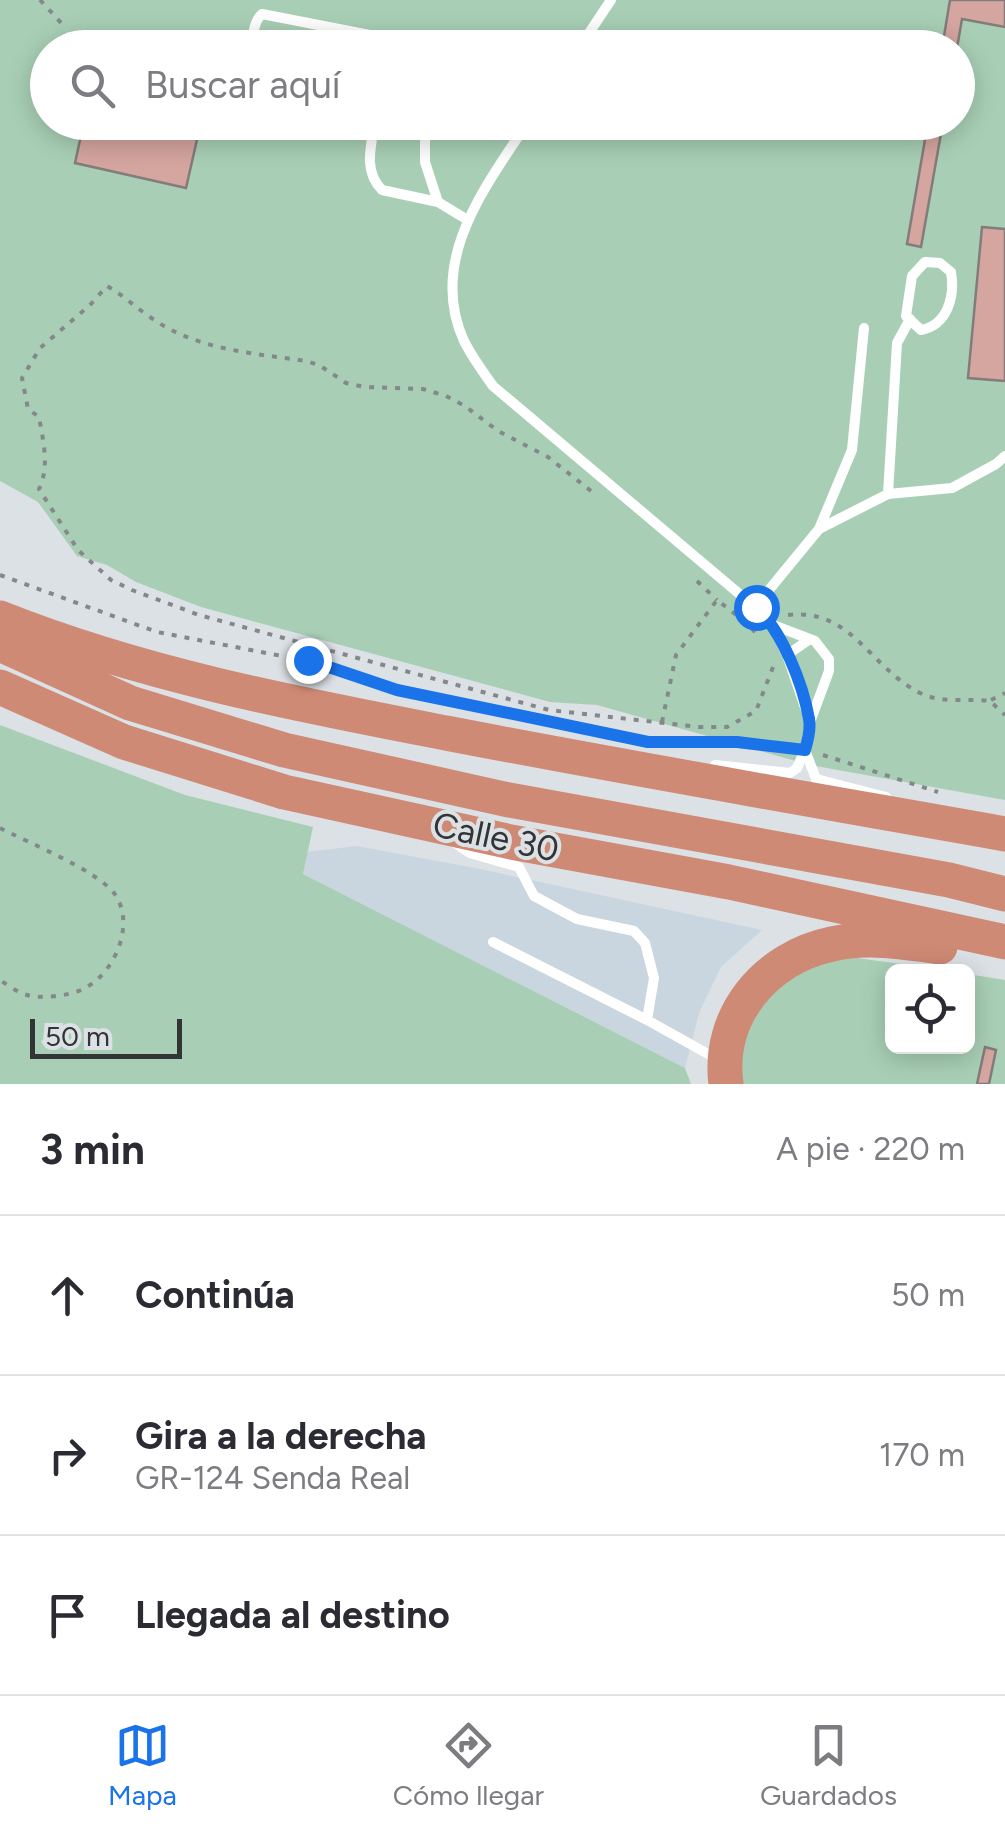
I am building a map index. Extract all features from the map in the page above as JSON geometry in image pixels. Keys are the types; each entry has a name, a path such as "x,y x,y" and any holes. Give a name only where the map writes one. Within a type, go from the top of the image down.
{"highway":[{"path":"0,618 52,638 261,697 614,766 955,811 1005,834"},
{"name":"Calle 30","path":"0,644 130,702 284,750 504,799 949,880 1005,894"},
{"name":"Calle 30","path":"0,687 124,742 284,792 1005,942"},
{"path":"725,1073 726,1039 746,998 782,963 806,952 832,944 876,940 1005,955"}],"lane":[{"path":"591,30 611,0"},
{"path":"254,30 262,14 344,30"},
{"path":"372,140 369,160 376,184 382,190 438,202 466,220"},
{"path":"425,140 425,162 438,202"},
{"path":"517,140 466,220 452,282 464,339 493,386 771,622 810,639 822,647 829,659 829,671 796,768 790,773 706,764"},
{"path":"924,262 940,264 951,272 954,287 941,322 935,328 921,330 910,320 906,316 912,276 924,262"},
{"path":"888,494 897,343 910,320"},
{"path":"756,607 818,528 852,450 864,328"},
{"path":"818,528 888,494 952,488 1005,456"},
{"path":"771,622 810,722"},
{"path":"782,657 810,639"},
{"path":"0,702 51,710"},
{"path":"805,750 812,773 822,782 955,811"},
{"path":"614,766 688,764"},
{"path":"425,823 470,853 519,867 534,896 577,918 634,931 645,943 654,978 647,1020"},
{"path":"493,942 647,1020 725,1073"}],"path":[{"path":"40,0 64,26"},
{"path":"603,501 548,457 498,431 446,396 423,389 365,388 346,383 306,361 211,346 151,318 106,286 90,306 40,348 22,378 28,409 39,417 42,433 44,478 39,489 78,550 111,580 198,615 548,710 727,727 756,710 782,657 692,575"},
{"path":"0,575 158,632 308,660 397,690 590,730"},
{"path":"662,722 676,656 717,600"},
{"path":"771,622 810,615 837,622 851,632 878,664 922,694 950,701 990,701 1005,694"},
{"path":"990,701 1005,716"},
{"path":"648,742 737,742 805,750 862,766 955,811"},
{"path":"0,828 90,874 111,889 122,905 126,929 110,965 82,990 54,996 26,995 0,980"}],"shaded area":[{"path":"357,846 762,930 721,967 699,1013 685,1068 303,874 306,852"}],"green space":[{"path":"0,0 1005,0 1005,800 810,765 597,705 550,702 201,607 136,582 107,565 77,556 38,502 0,481"},
{"path":"0,725 185,795 313,827 303,874 685,1068 691,1084 0,1084"},
{"path":"857,958 901,964 885,964 885,1054 975,1054 975,975 1005,980 1005,1084 739,1084 743,1033 778,985 828,960"}],"building":[{"path":"950,0 1005,0 1005,27 962,19 960,30 945,30"},
{"path":"80,140 197,140 186,188 75,163"},
{"path":"925,140 940,140 921,247 907,244"},
{"path":"982,227 1005,229 1005,381 968,378"},
{"path":"985,1047 996,1050 989,1084 977,1084"}],"route":[{"path":"308,660 397,690 648,742 737,742 805,750 810,722 800,689 774,625 756,607"}]}
